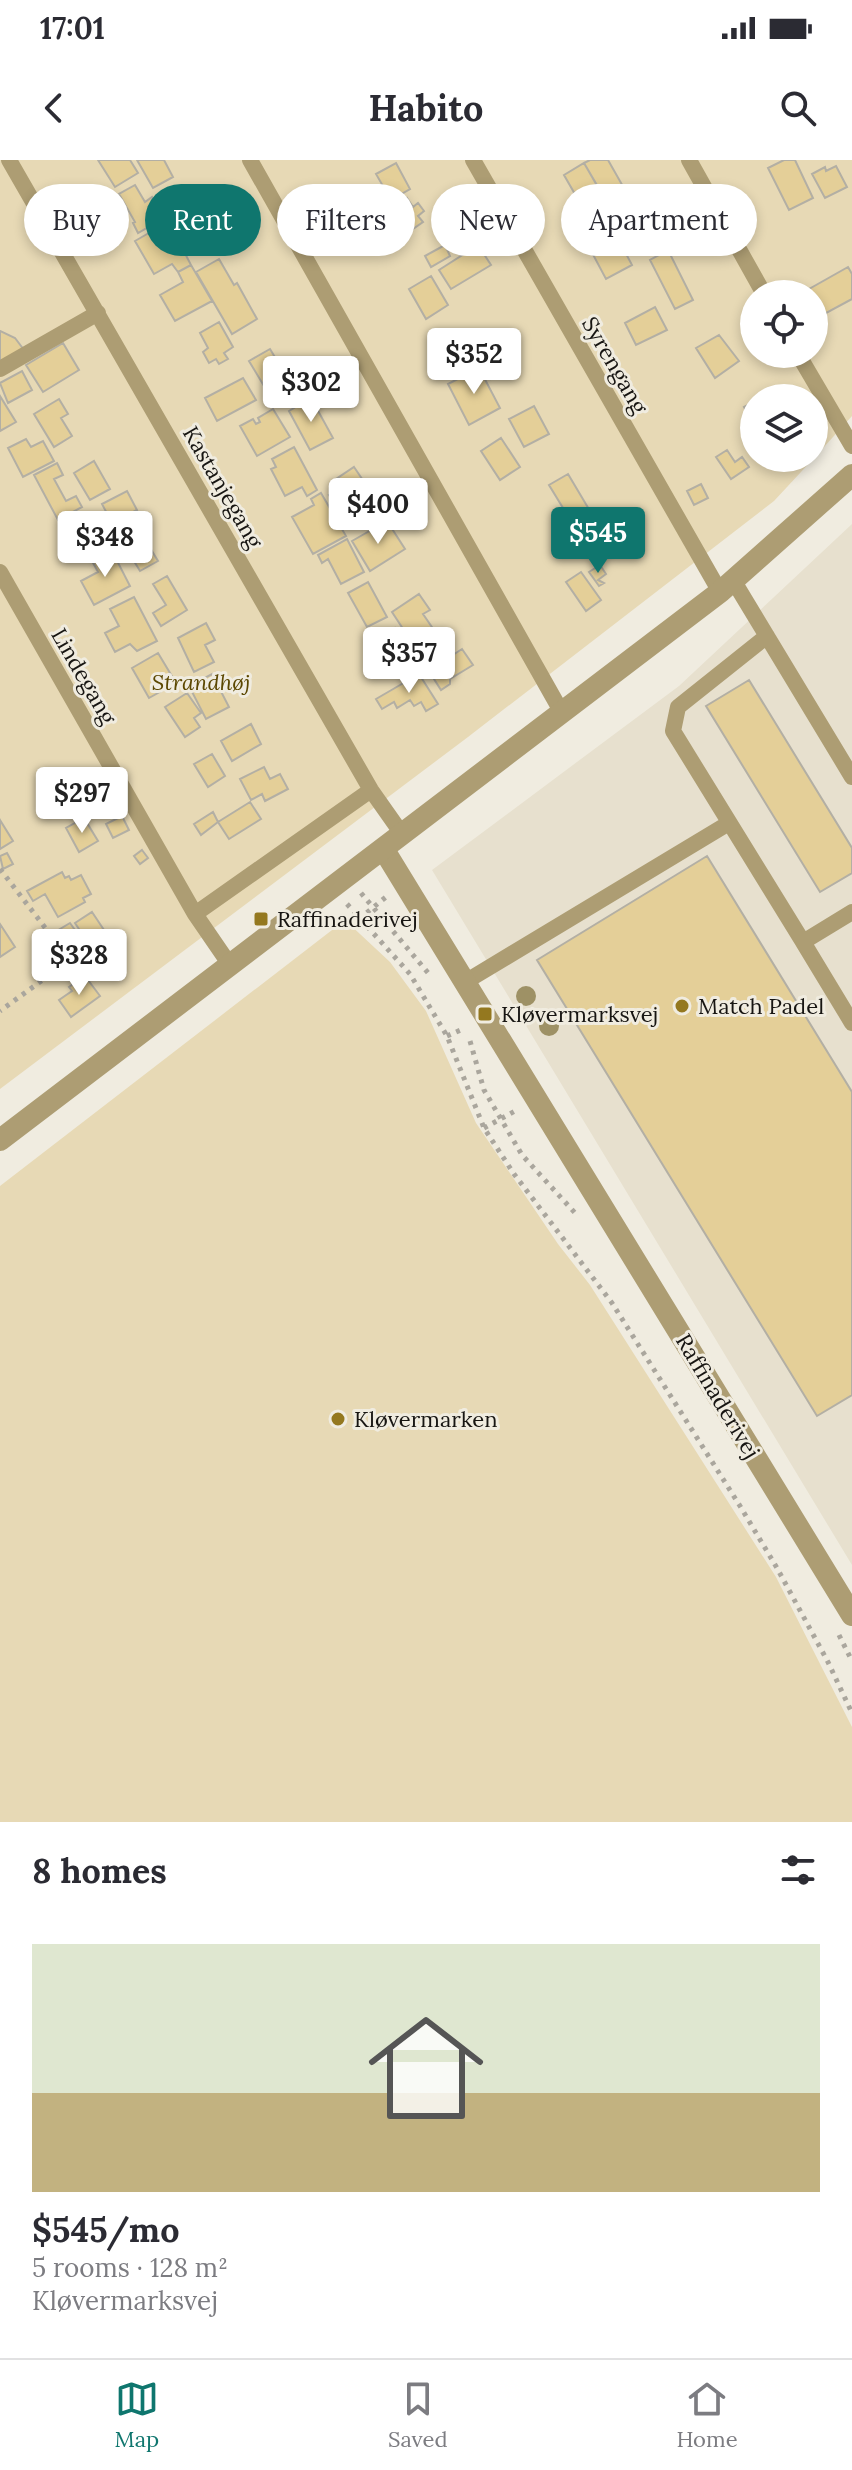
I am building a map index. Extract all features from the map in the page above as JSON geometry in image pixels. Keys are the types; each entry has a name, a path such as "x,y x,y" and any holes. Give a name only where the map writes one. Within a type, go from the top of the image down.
{"street":[{"path":"0,1140 727,586 852,475"},
{"name":"Raffinaderivej","path":"384,850 852,1615"}],"lane":[{"name":"Kastanjegang","path":"9,160 371,790 402,834"},
{"path":"250,160 561,711"},
{"name":"Syrengang","path":"473,160 727,586 767,636 852,777"},
{"path":"689,160 756,280"},
{"path":"0,369 98,313"},
{"path":"806,368 852,446"},
{"name":"Lindegang","path":"0,572 195,914 230,965"},
{"path":"767,636 678,707 673,731 852,1023"},
{"path":"195,914 371,790"},
{"path":"465,982 729,823"},
{"path":"803,942 852,912"}],"path":[{"path":"0,869 70,960 0,1011"},
{"path":"333,888 410,974 447,1036 484,1128 514,1174 612,1303 740,1506 828,1662 852,1713"},
{"path":"447,1036 463,1029"},
{"path":"484,1128 501,1119"}],"shaded area":[{"path":"852,524 852,1565 432,870 679,686"}],"green space":[{"name":"Strandhøj","path":"0,160 852,160 852,416 828,443 828,384 740,384 740,472 801,472 774,501 468,737 0,1089"},
{"name":"Kløvermarken","path":"345,920 390,962 426,1011 476,1123 558,1244 590,1285 776,1577 852,1727 852,1822 0,1822 0,1186"}],"building":[{"path":"98,160 130,160 138,173 120,184 113,184"},
{"path":"137,160 164,160 173,177 160,184 151,184"},
{"path":"608,160 622,184 596,184 584,163"},
{"path":"784,160 795,160 813,198 789,210 768,168"},
{"path":"396,163 407,184 382,184 376,174"},
{"path":"584,163 596,184 569,184 564,175"},
{"path":"836,166 847,187 825,198 812,174 825,167 826,171"},
{"path":"135,185 145,202 145,229 138,233 129,212 129,188"},
{"path":"418,203 424,211 418,216 423,222 415,228 415,205"},
{"path":"145,235 145,256 186,256 191,265 178,272 172,264 154,274 135,241"},
{"path":"431,253 431,256 450,256 431,267 425,256"},
{"path":"461,256 485,256 491,265 451,289 439,270"},
{"path":"594,256 627,256 632,265 606,279"},
{"path":"657,256 671,256 693,300 675,309 650,260"},
{"path":"219,259 257,319 232,334 196,272"},
{"path":"191,265 212,301 175,321 160,295 183,282 178,272"},
{"path":"848,267 852,274 852,299 828,312 828,280 825,280"},
{"path":"431,276 448,305 426,319 409,289"},
{"path":"655,307 667,330 636,345 625,323"},
{"path":"219,322 233,347 224,353 228,359 219,364 216,359 209,363 203,352 208,348 200,333"},
{"path":"0,331 15,338 24,350 0,364"},
{"path":"719,335 739,361 715,378 696,348"},
{"path":"498,339 503,348 513,343 518,352 511,356 515,366 491,379 476,351"},
{"path":"63,343 79,370 43,392 26,365"},
{"path":"270,349 288,379 267,391 249,361"},
{"path":"479,368 500,408 469,425 448,384"},
{"path":"22,371 32,390 8,403 0,383"},
{"path":"243,378 256,400 217,421 205,398"},
{"path":"0,396 16,422 0,431"},
{"path":"311,398 333,438 310,450 289,411"},
{"path":"59,399 68,414 61,418 72,436 54,447 34,414"},
{"path":"534,406 549,434 524,447 509,419"},
{"path":"273,409 290,437 257,456 240,426 253,419 256,424 260,422 258,418"},
{"path":"501,438 520,467 500,480 481,451"},
{"path":"26,439 31,447 43,441 54,461 23,477 8,448"},
{"path":"294,447 317,490 307,496 302,487 285,496 271,469 276,467 272,459"},
{"path":"727,450 735,462 740,458 742,472 731,479 716,457"},
{"path":"94,461 110,489 90,500 74,473"},
{"path":"57,463 63,475 54,479 66,501 76,496 82,507 58,520 34,475"},
{"path":"354,467 371,492 356,502 365,515 350,525 329,495 339,489 333,481"},
{"path":"568,474 590,511 571,521 549,485"},
{"path":"701,484 708,498 694,505 687,491"},
{"path":"127,491 137,510 112,523 102,504"},
{"path":"321,493 346,536 313,554 292,517 314,505 311,499"},
{"path":"601,515 606,523 597,529 592,522"},
{"path":"84,518 97,547 80,555 67,526"},
{"path":"626,520 637,536 614,552 603,536"},
{"path":"387,521 405,549 370,571 352,541"},
{"path":"144,538 158,561 140,571 126,548"},
{"path":"347,539 364,572 341,584 328,559 322,563 318,555"},
{"path":"112,551 130,586 94,605 81,581 98,572 92,561"},
{"path":"600,565 606,574 598,580 604,583 599,586 589,572"},
{"path":"581,572 601,600 586,611 566,582"},
{"path":"167,576 187,610 161,626 153,613 166,605 153,584"},
{"path":"368,582 387,617 367,627 348,593"},
{"path":"419,594 430,610 423,614 436,633 415,647 392,612"},
{"path":"134,597 157,641 137,651 130,644 115,652 105,633 119,626 110,609"},
{"path":"206,623 215,640 205,645 214,662 194,672 178,638"},
{"path":"395,628 416,663 393,677 372,642"},
{"path":"462,649 473,665 450,679 450,684 441,690 427,668 440,658 442,662"},
{"path":"158,653 176,683 149,698 132,668"},
{"path":"212,674 229,707 206,719 189,686"},
{"path":"419,674 438,704 426,711 421,702 414,706 410,700 397,708 394,702 382,709 376,699"},
{"path":"749,680 852,848 852,873 820,892 706,706"},
{"path":"187,693 201,713 194,718 200,727 185,737 165,707"},
{"path":"251,724 261,744 232,761 221,741"},
{"path":"212,754 225,776 208,787 194,764"},
{"path":"264,767 270,779 280,774 288,789 265,801 262,794 251,800 240,779"},
{"path":"250,802 261,819 229,839 218,822"},
{"path":"213,812 218,822 201,835 194,824"},
{"path":"122,816 129,830 113,838 106,824"},
{"path":"84,818 98,841 79,852 66,828"},
{"path":"0,820 13,841 0,849"},
{"path":"142,850 148,858 140,864 134,856"},
{"path":"7,853 13,864 3,869 0,856"},
{"path":"707,856 852,1092 852,1395 817,1416 537,960"},
{"path":"62,872 65,878 69,876 71,880 81,875 91,894 83,898 85,902 58,917 45,894 33,901 27,891"},
{"path":"92,912 116,948 99,959 75,923"},
{"path":"70,923 77,933 62,942 55,932"},
{"path":"0,924 15,947 0,957"},
{"path":"85,976 100,996 71,1017 59,1000 72,991 69,987"}],"place":[{"name":"Raffinaderivej","path":"261,919"},
{"name":"Match Padel","path":"682,1006"},
{"name":"Kløvermarksvej","path":"485,1014"},
{"name":"Kløvermarken","path":"338,1419"}]}
